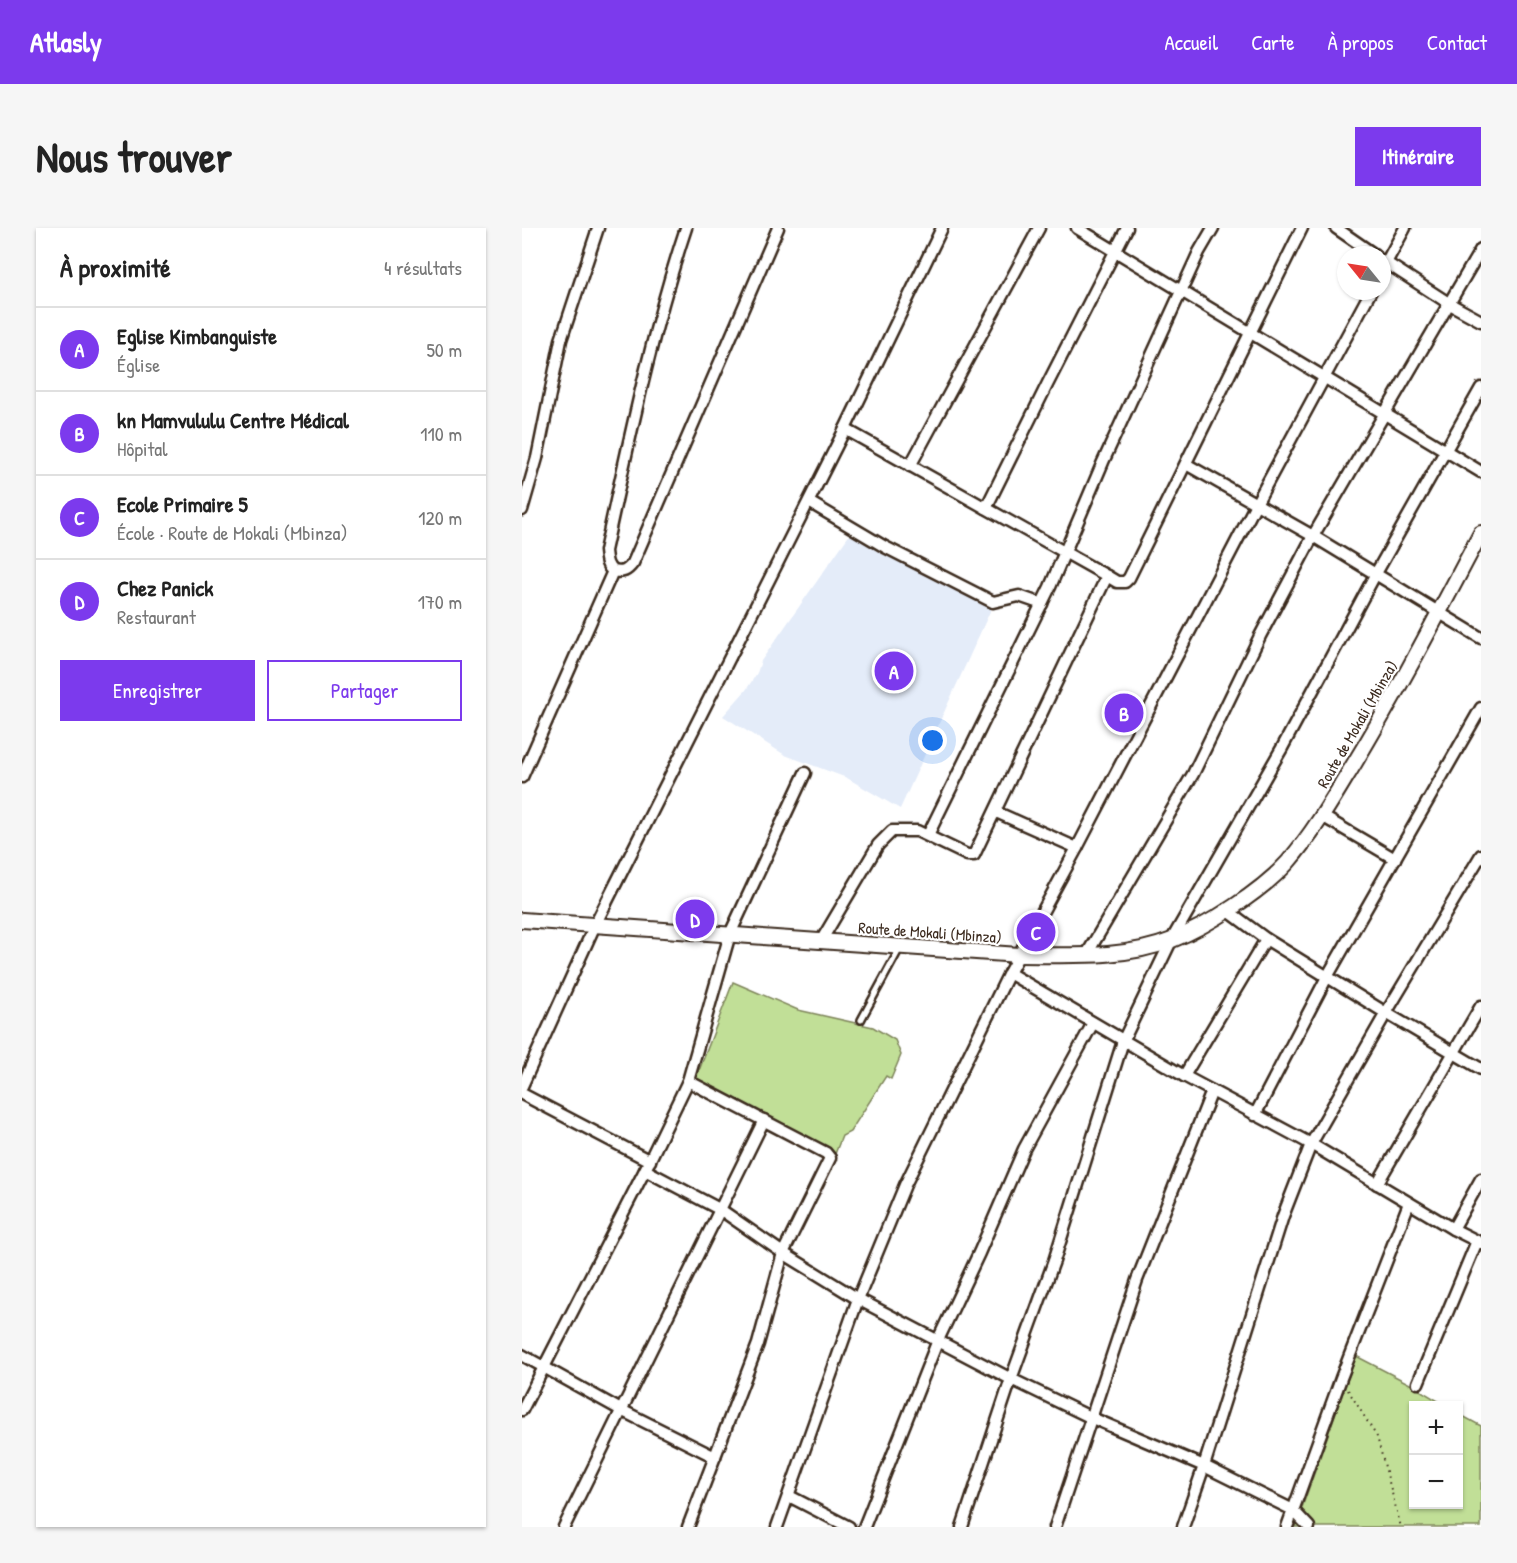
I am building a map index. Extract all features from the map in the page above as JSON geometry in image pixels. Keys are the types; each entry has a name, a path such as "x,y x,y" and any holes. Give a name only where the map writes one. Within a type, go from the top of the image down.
{"street":[{"path":"522,510 537,458 561,340 598,228"},
{"path":"686,228 668,281 641,388 605,551 608,568 613,571 628,570 633,563 778,228"},
{"path":"522,1086 595,925 809,502 942,228"},
{"path":"910,466 1039,228"},
{"path":"1077,228 1481,472"},
{"path":"986,508 1127,228"},
{"path":"928,835 1042,604 1103,462 1199,252 1213,228"},
{"path":"845,429 1107,576 1121,583 1125,582 1302,228"},
{"path":"1336,228 1362,246"},
{"path":"1391,251 1406,228"},
{"path":"1087,954 1192,774 1260,636 1313,536 1481,249"},
{"path":"1391,269 1481,321"},
{"path":"777,1527 858,1299 905,1185 1009,973 1366,300"},
{"path":"962,1527 1011,1379 1054,1261 1123,1041 1171,941 1282,748 1375,575 1481,388"},
{"path":"1186,464 1313,536 1438,614 1481,638"},
{"path":"809,502 885,547 993,602 1019,596 1042,604"},
{"name":"Route de Mokali (Mbinza)","path":"522,920 1019,955 1087,954 1135,950 1171,941 1227,910 1261,886 1288,862 1322,816 1383,715 1481,533"},
{"path":"522,777 613,571"},
{"path":"821,941 885,836 892,831 902,830 928,835 968,855 974,855 1107,576"},
{"path":"1255,1115 1327,977 1481,708"},
{"path":"522,1410 688,1081 730,934 805,773"},
{"path":"996,812 1077,848"},
{"path":"1322,816 1395,859"},
{"path":"1183,1527 1283,1216 1311,1144 1481,855"},
{"path":"1227,910 1266,939 1481,1069"},
{"path":"1184,1076 1266,939"},
{"path":"1009,973 1184,1076 1311,1144 1453,1229 1479,1242 1418,1383"},
{"path":"1377,1184 1481,1006"},
{"path":"864,1527 938,1340 1024,1149 1093,1023"},
{"path":"688,1081 830,1155 783,1253 758,1344 688,1527"},
{"path":"1055,1527 1137,1280 1212,1091"},
{"path":"522,1094 721,1210 783,1253 858,1299 1011,1379 1092,1418 1204,1466 1293,1510 1309,1527"},
{"path":"564,1527 764,1120"},
{"path":"1453,1229 1481,1179"},
{"path":"1287,1527 1341,1378 1409,1203"},
{"path":"522,1355 621,1410 715,1457"},
{"path":"789,1496 849,1527"}],"lane":[{"path":"861,1020 901,947"}],"path":[{"path":"1341,1378 1377,1437 1401,1527"}],"shaded area":[{"path":"850,534 992,607 900,809 847,778 785,755 723,716 746,690 757,673 761,661"}],"green space":[{"path":"733,982 798,1010 873,1027 895,1040 901,1055 891,1079 886,1076 850,1132 842,1136 835,1154 695,1081"},
{"path":"1356,1356 1438,1401 1409,1401 1409,1509 1463,1509 1463,1416 1481,1426 1481,1527 1295,1527"}],"place":[{"name":"Eglise Kimbanguiste","path":"894,671"},
{"name":"kn Mamvululu Centre Médical","path":"1124,713"},
{"name":"Chez Panick","path":"695,919"},
{"name":"Ecole Primaire 5","path":"1036,932"}]}
